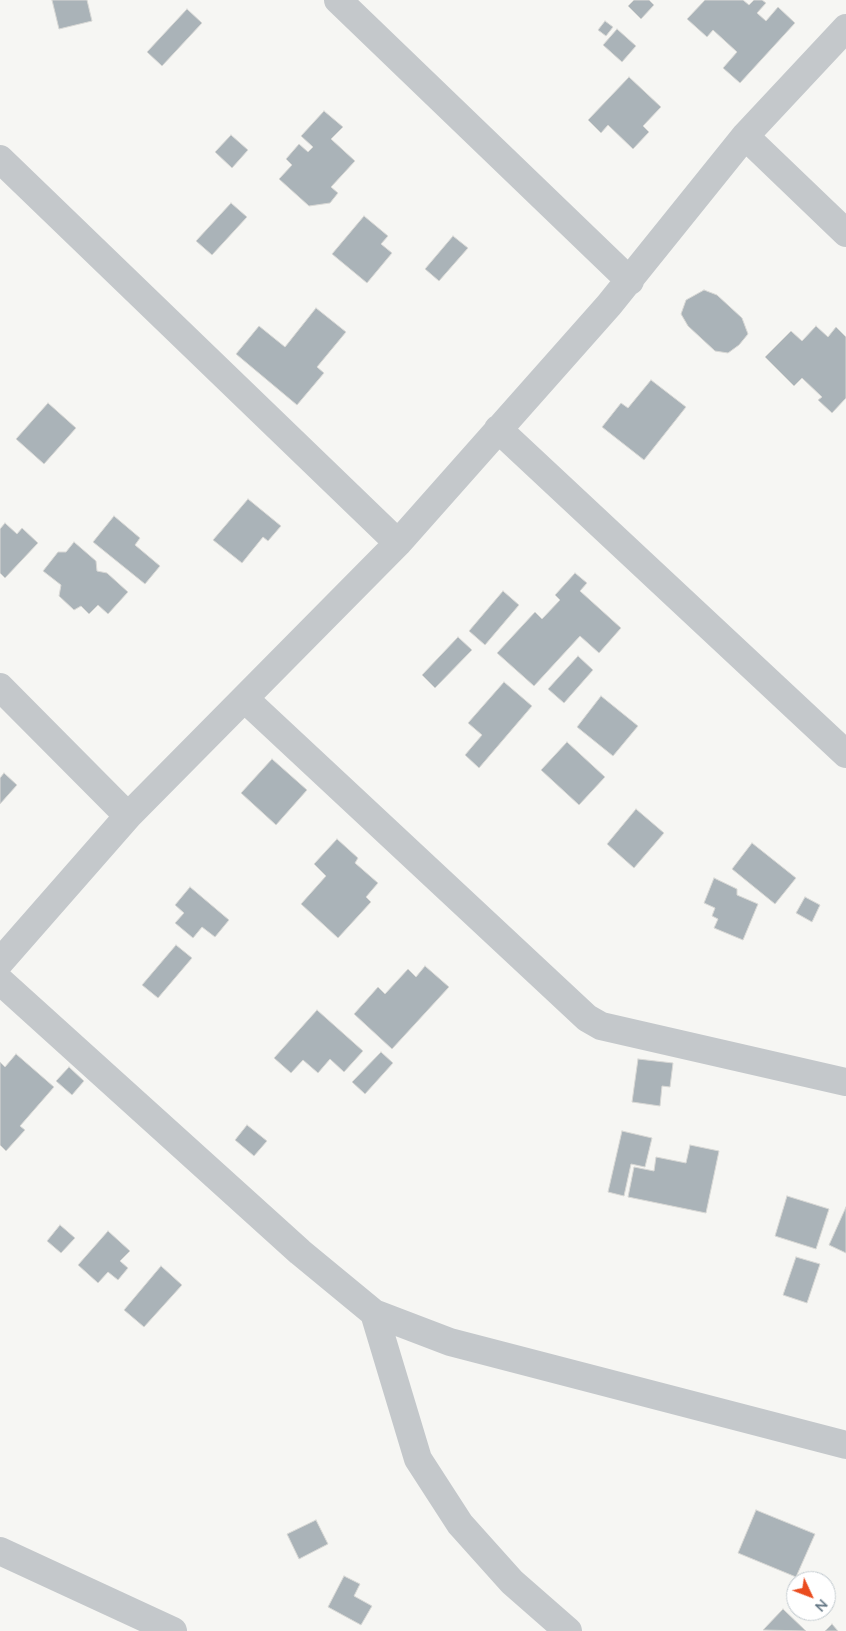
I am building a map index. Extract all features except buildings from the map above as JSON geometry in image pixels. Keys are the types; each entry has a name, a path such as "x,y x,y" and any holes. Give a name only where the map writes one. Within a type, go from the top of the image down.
{"street":[{"path":"338,0 630,281"},
{"path":"0,962 128,816 398,543 630,281 745,136 846,28"},
{"path":"745,136 846,232"},
{"path":"0,159 398,543"},
{"path":"498,429 846,754"},
{"path":"0,686 128,816"},
{"path":"245,699 587,1018 601,1026 846,1082"},
{"path":"0,981 300,1252 374,1313 450,1342 846,1445"},
{"path":"374,1313 418,1459 460,1524 512,1582 568,1631"},
{"path":"0,1551 173,1631"}]}
